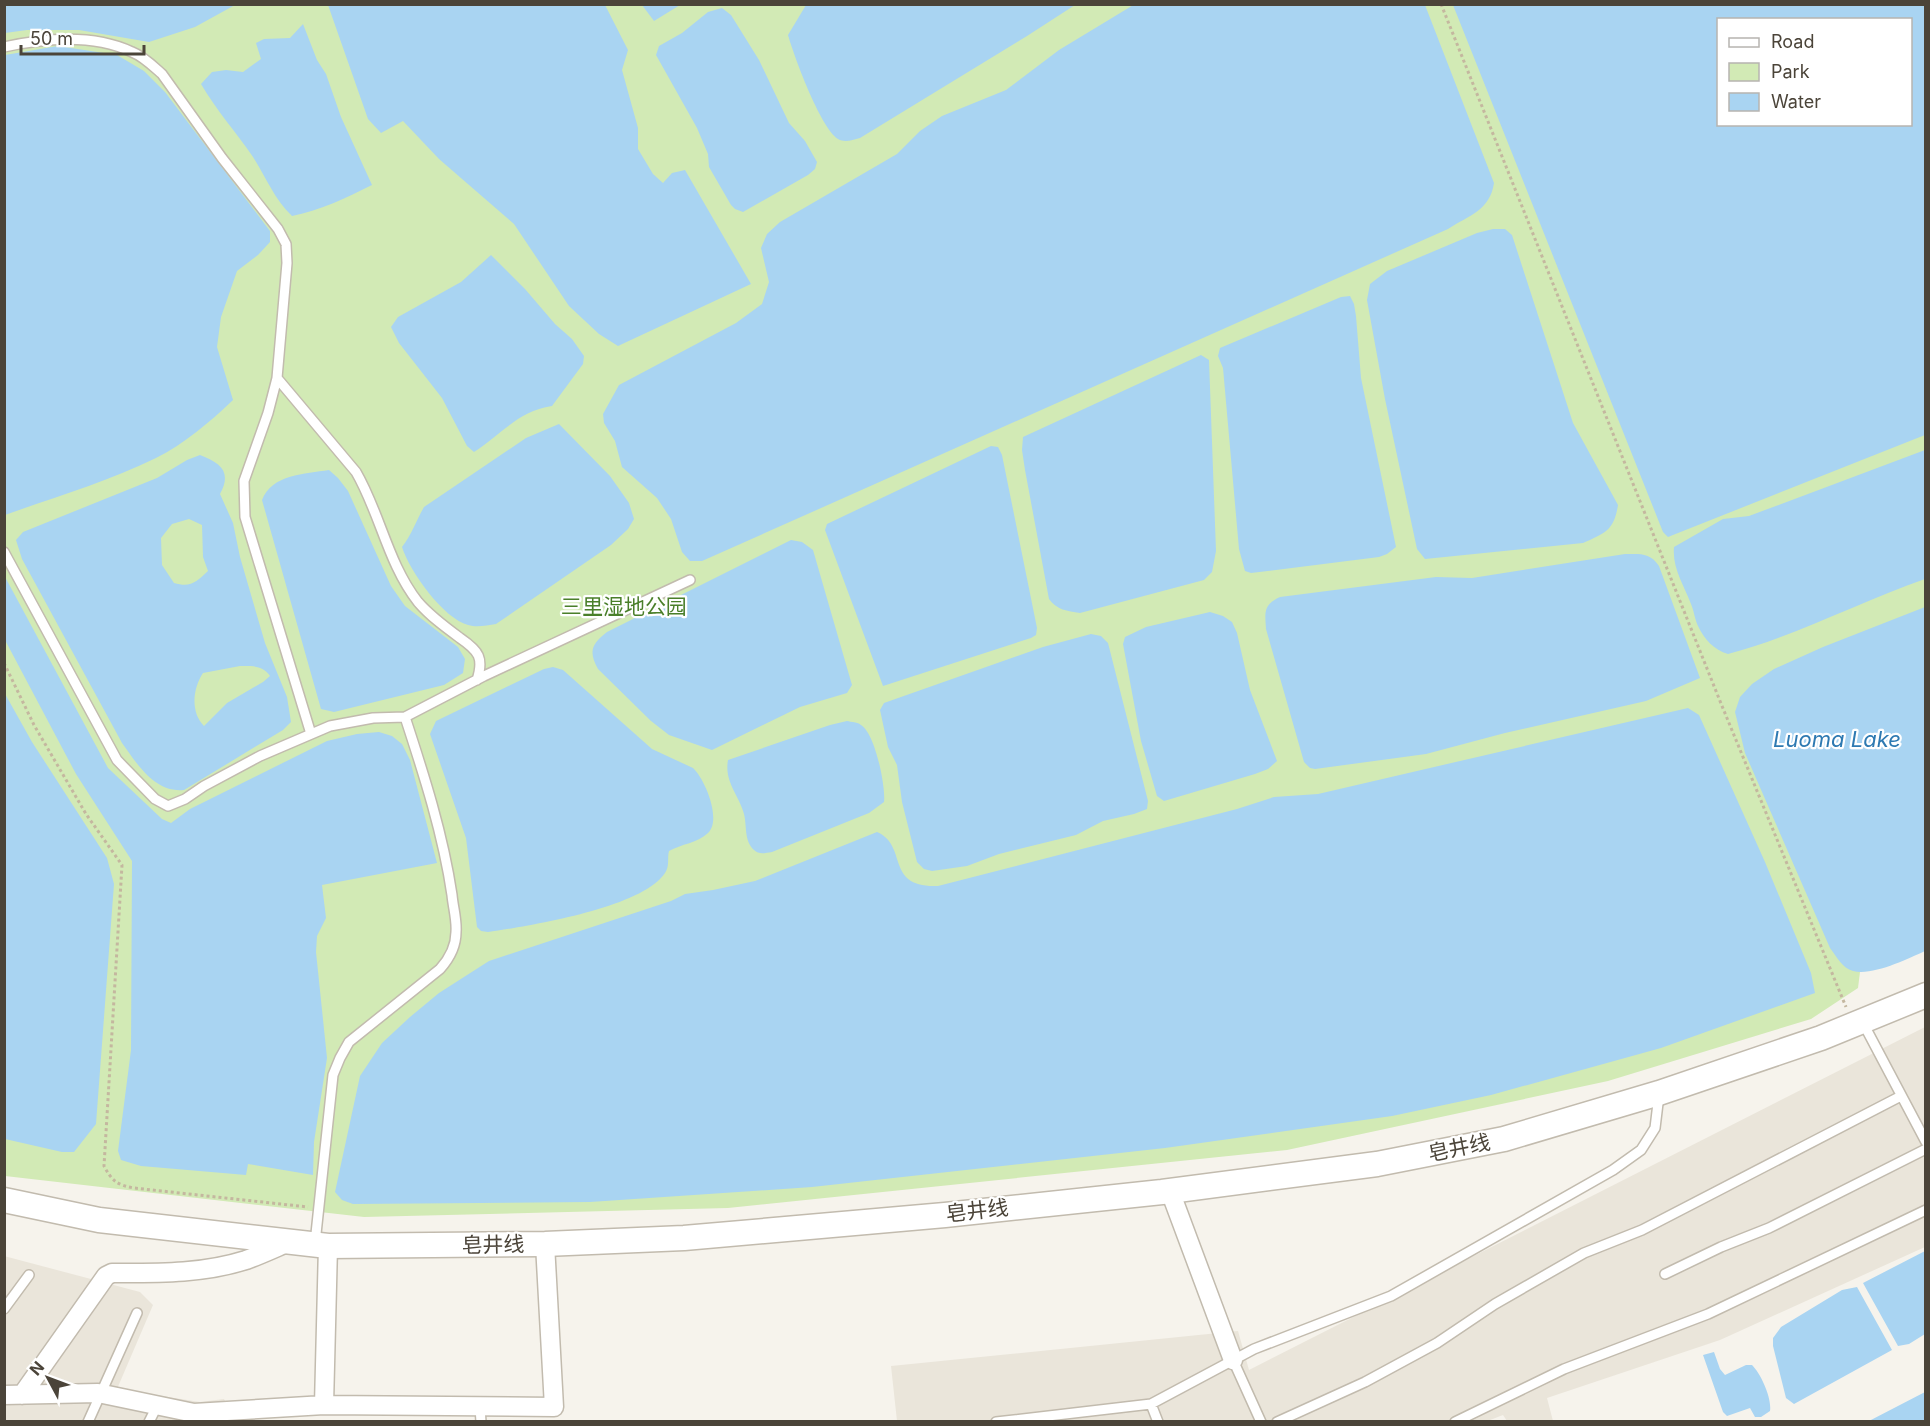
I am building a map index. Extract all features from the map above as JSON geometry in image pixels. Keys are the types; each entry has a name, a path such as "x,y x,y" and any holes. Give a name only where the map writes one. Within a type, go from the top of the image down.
{"street":[{"name":"皂井线","path":"4,1200 99,1220 321,1246 545,1244 684,1238 945,1215 1170,1191 1377,1164 1504,1139 1659,1093 1821,1038 1926,995"},
{"path":"1170,1191 1233,1360"},
{"path":"11,1398 106,1276 112,1273 183,1272 213,1268 246,1260 289,1242"},
{"path":"11,1398 100,1394 153,1414 194,1413 214,1417 324,1405 480,1414 500,1410 554,1407 545,1244"},
{"path":"321,1246 324,1405"}],"lane":[{"path":"4,47 65,39 103,43 133,52 162,74 222,158 278,229 286,244 287,263 277,378 268,413 244,481 243,498 246,517 310,734"},
{"path":"277,378 356,472 403,578 418,602 439,623 462,639 478,655 482,665 477,680"},
{"path":"4,552 117,760 155,799 168,806 177,804 204,786 261,756 330,726 373,718 405,717 477,680 690,580"},
{"path":"321,1246 319,1208 333,1076 340,1058 349,1042 440,969 448,960 454,946 456,931 447,862 429,790 405,717"},
{"path":"1858,1023 1926,1142"},
{"path":"996,1422 1151,1404 1254,1349 1391,1296 1613,1170 1641,1150 1655,1128 1659,1093"},
{"path":"1277,1422 1365,1382 1437,1343 1495,1304 1584,1253 1641,1230 1901,1096"},
{"path":"1665,1275 1721,1247 1769,1228 1926,1149"},
{"path":"1455,1422 1564,1369 1708,1314 1926,1210"},
{"path":"4,1309 29,1275"},
{"path":"88,1422 137,1313"},
{"path":"1233,1360 1261,1422"},
{"path":"1151,1404 1158,1422"}],"path":[{"path":"1441,4 1718,695 1858,1023"},
{"path":"4,663 34,725 57,765 86,814 122,865 104,1166 111,1179 120,1186 134,1188 319,1208"}],"shaded area":[{"path":"1925,1027 1925,1247 1720,1340 1547,1398 1553,1421 1507,1421 1503,1415 1485,1422 897,1421 891,1366 1238,1331 1249,1370"},
{"path":"4,1256 140,1292 153,1305 117,1389 200,1402 224,1399 227,1405 219,1421 5,1421"}],"green space":[{"name":"三里湿地公园","path":"5,5 1925,5 1925,630 1862,956 1858,988 1811,1019 1608,1081 1287,1150 728,1208 364,1217 5,1176"}],"water":[{"path":"1135,4 1425,5 1494,183 1488,200 1478,211 1448,229 702,561 690,561 682,552 671,519 657,498 622,467 615,441 604,423 603,414 619,385 736,323 762,304 769,282 761,248 767,234 780,222 897,154 920,131 942,116 1006,90 1059,50"},
{"path":"4,5 235,5 195,27 149,42 79,30 27,30 5,33"},
{"path":"328,5 605,5 628,50 622,70 638,128 638,149 653,174 663,183 672,173 685,170 751,284 618,346 599,334 569,306 514,224 439,159 403,121 381,133 368,119"},
{"path":"642,5 680,5 654,21"},
{"path":"806,5 1075,5 860,138 846,141 838,139 823,121 788,35"},
{"path":"1453,5 1925,5 1925,435 1668,537 1663,532"},
{"path":"722,8 731,15 759,60 789,123 805,141 817,162 815,169 808,175 743,212 731,205 709,167 708,154 697,128 656,55 659,46 682,33 708,12"},
{"path":"303,24 372,185 323,207 292,216 280,202 253,157 201,84 212,72 226,70 243,72 261,59 256,43 264,39 290,38"},
{"path":"58,46 117,55 144,71 165,92 270,231 270,242 258,255 237,271 221,317 217,347 233,400 196,432 156,458 100,482 5,515 5,55"},
{"path":"1505,229 1512,235 1573,423 1618,505 1614,520 1608,530 1583,543 1425,559 1417,549 1385,399 1367,300 1370,284 1387,271 1477,233"},
{"path":"491,255 525,289 555,324 572,339 584,356 583,364 552,406 520,418 474,452 467,446 442,398 399,343 391,327 398,317 461,282"},
{"path":"1350,296 1356,316 1361,378 1396,547 1379,557 1251,573 1245,571 1239,549 1223,368 1218,356 1220,348 1341,297"},
{"path":"1201,355 1209,360 1216,551 1212,572 1204,580 1080,613 1059,608 1049,599 1025,470 1023,437"},
{"path":"559,424 610,476 629,503 634,519 628,529 611,545 496,624 475,626 458,621 429,593 412,569 402,547 424,507 526,438"},
{"path":"991,446 998,447 1002,455 1037,628 1036,635 883,686 825,530 827,524"},
{"path":"1925,450 1925,579 1778,638 1728,654 1718,650 1706,640 1697,624 1677,569 1674,547 1723,519 1749,516"},
{"path":"200,455 214,461 224,474 225,480 220,494 233,523 240,557 265,643 287,697 291,722 283,730 184,790 174,790 164,787 148,776 122,743 22,559 16,540 23,532 157,478","holes":["189,519 202,525 203,557 208,571 193,583 185,585 174,583 162,565 161,538 172,524","240,666 261,668 270,676 227,703 204,726 197,714 194,700 203,673"]},
{"path":"329,470 348,491 391,586 405,606 458,647 465,659 463,673 444,685 334,712 321,709 262,500 267,491 281,480 300,474"},
{"path":"791,540 802,542 813,550 852,685 847,693 800,707 712,750 669,735 651,721 598,669 592,653 593,648 607,632"},
{"path":"1625,554 1640,554 1656,561 1700,678 1646,701 1505,733 1426,754 1315,769 1310,768 1304,762 1266,629 1266,610 1274,600 1280,597 1436,577 1472,578"},
{"path":"4,575 108,768 162,819 171,823 190,809 327,741 379,732 392,736 402,744 410,760 437,863 322,885 326,918 317,936 316,952 327,1058 314,1142 313,1175 248,1164 246,1175 141,1166 121,1160 118,1151 131,1050 132,861 76,774 5,640"},
{"name":"Luoma Lake","path":"1925,607 1925,951 1880,969 1853,971 1843,965 1830,948 1745,753 1735,712 1740,697 1752,684 1774,669"},
{"path":"1210,612 1232,622 1237,633 1250,690 1277,761 1268,769 1255,774 1164,801 1157,796 1141,741 1123,644 1125,637 1146,627"},
{"path":"1091,634 1101,636 1108,643 1148,801 1147,809 1103,821 1076,835 999,854 967,866 932,871 924,869 917,862 902,802 897,765 888,747 880,710 884,703 1043,647"},
{"path":"553,667 563,670 652,749 693,768 698,773 707,790 713,810 712,827 699,839 669,851 665,873 652,885 633,896 556,920 488,932 481,931 477,927 466,838 430,734 436,721 544,669"},
{"path":"4,692 32,742 107,858 114,884 96,1124 74,1152 62,1152 5,1139"},
{"path":"1688,708 1699,715 1765,862 1811,973 1815,993 1661,1048 1491,1095 1392,1116 1165,1148 812,1187 590,1202 353,1204 342,1200 335,1192 360,1076 382,1043 439,993 489,961 671,901 685,894 755,881 877,832 887,838 903,873 910,880 921,885 938,886 1237,809 1274,797 1318,794"},
{"path":"847,721 860,724 871,738 881,773 884,802 869,813 772,852 756,852 749,842 742,807 730,782 728,760"},
{"path":"1925,1251 1925,1334 1909,1344 1898,1346 1863,1283"},
{"path":"1857,1287 1892,1350 1794,1404 1786,1398 1773,1338 1781,1327 1842,1290"},
{"path":"1714,1352 1720,1369 1725,1375 1746,1365 1752,1365 1765,1386 1770,1411 1761,1417 1755,1417 1750,1408 1727,1416 1723,1412 1703,1355"},
{"path":"1925,1392 1925,1421 1869,1421"}]}
